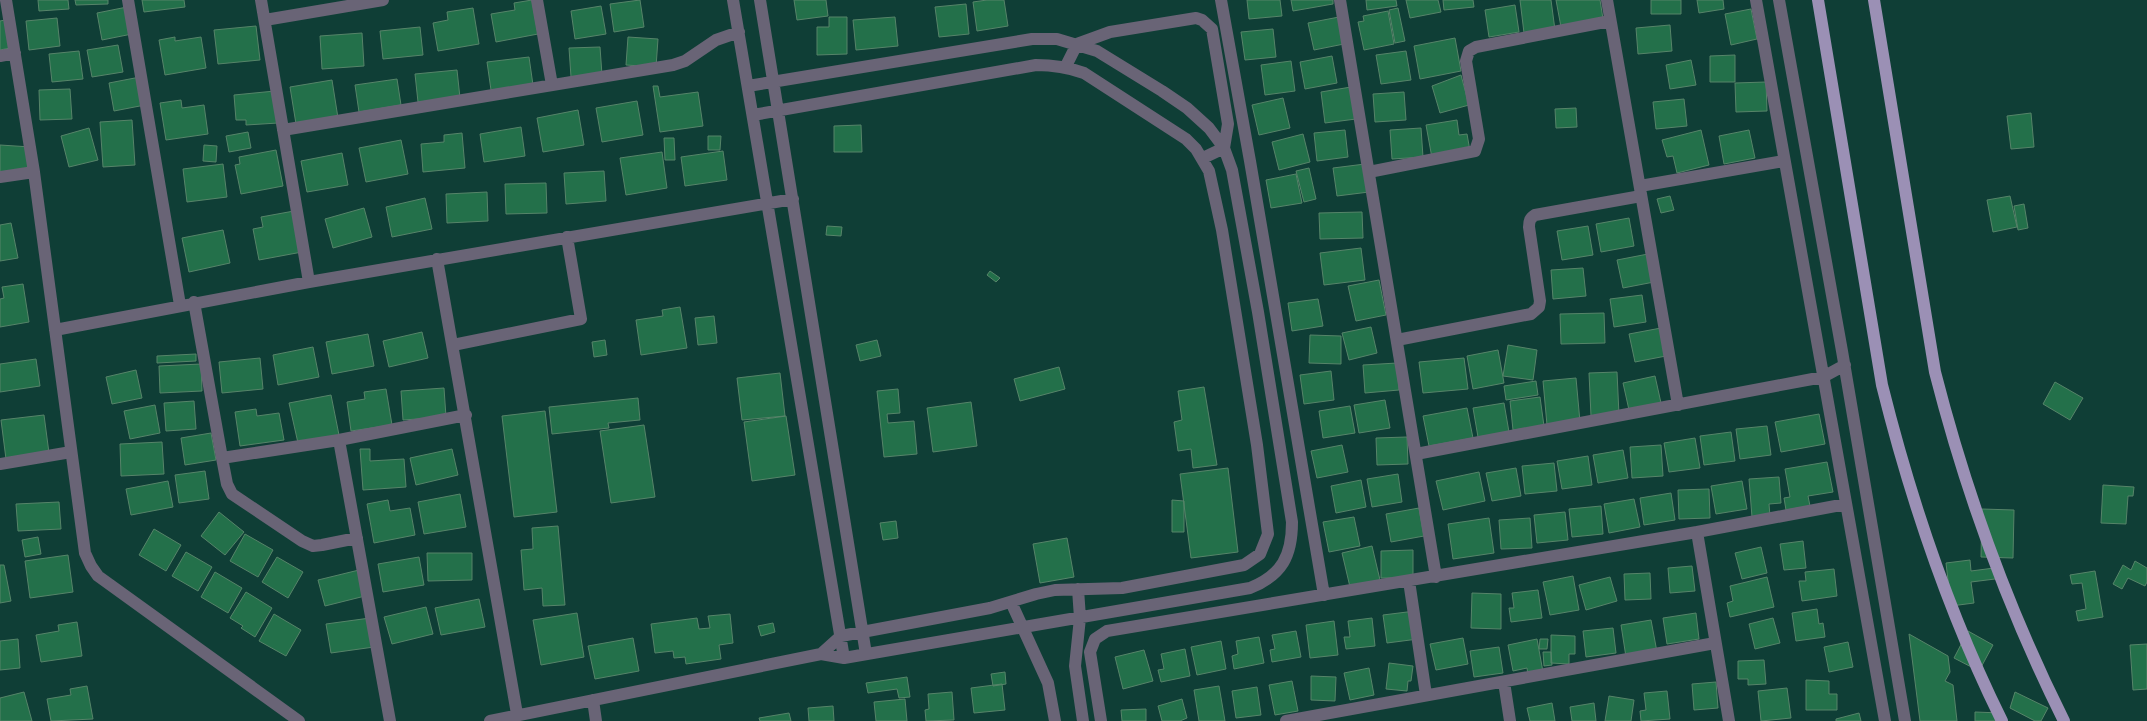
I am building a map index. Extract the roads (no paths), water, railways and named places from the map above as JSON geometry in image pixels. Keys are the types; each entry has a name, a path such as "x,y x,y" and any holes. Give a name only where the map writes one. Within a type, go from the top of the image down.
{"main road":[{"path":"1818,0 1888,412 1928,545 1969,649 2002,721"},
{"path":"1874,0 1935,372 1967,484 2000,577 2020,627 2064,721"}],"street":[{"path":"6,0 34,172 85,553 98,576 300,721"},
{"path":"128,0 180,305"},
{"path":"261,0 309,282"},
{"path":"265,20 383,0"},
{"path":"537,0 552,85"},
{"path":"733,0 844,658"},
{"path":"760,0 866,654"},
{"path":"1221,0 1254,180 1324,595"},
{"path":"1340,0 1436,577"},
{"path":"1607,0 1678,405"},
{"path":"1756,0 1885,721"},
{"path":"1779,0 1845,365 1905,721"},
{"path":"1066,66 1077,44 1096,36 1120,30 1196,18 1208,24 1212,29 1228,124 1224,148"},
{"path":"1369,172 1474,151 1479,140 1466,61 1469,50 1476,47 1610,21"},
{"path":"284,130 672,65 685,61 716,40 739,32"},
{"path":"490,721 517,714 821,654 844,658 1250,588 1267,582 1278,571 1287,555 1292,539 1292,522 1232,170 1224,148 1209,128 1187,108 1097,52 1077,44 1057,40 1032,39 748,86"},
{"path":"0,56 15,53"},
{"path":"753,115 1036,65 1066,66 1084,73 1186,139 1203,158 1209,171 1222,230 1257,445 1268,534 1260,554 1244,565 1122,588 1078,589 1036,594 990,608 841,636 821,654"},
{"path":"1203,158 1224,148"},
{"path":"1397,340 1531,314 1536,311 1540,301 1529,227 1529,222 1535,215 1784,161"},
{"path":"0,177 34,172"},
{"path":"1791,199 1814,195"},
{"path":"54,330 194,302 437,259 793,200"},
{"path":"453,345 581,319 567,237"},
{"path":"437,259 466,415 517,714"},
{"path":"194,302 227,484 232,494 302,541 313,546 357,538"},
{"path":"1416,454 1823,378 1845,365"},
{"path":"222,458 339,440 466,415"},
{"path":"339,440 390,721"},
{"path":"1257,445 1279,442"},
{"path":"0,464 71,452"},
{"path":"1101,721 1090,652 1091,646 1100,634 1118,628 1436,577 1846,504"},
{"path":"1697,532 1729,721"},
{"path":"1292,539 1314,536"},
{"path":"1409,581 1426,696"},
{"path":"1078,589 1080,618 1075,666 1083,721"},
{"path":"1222,593 1224,611"},
{"path":"1011,602 1048,683 1055,721"},
{"path":"1286,721 1336,716 1426,696 1715,643"},
{"path":"1504,682 1510,721"},
{"path":"593,700 596,721"}]}
